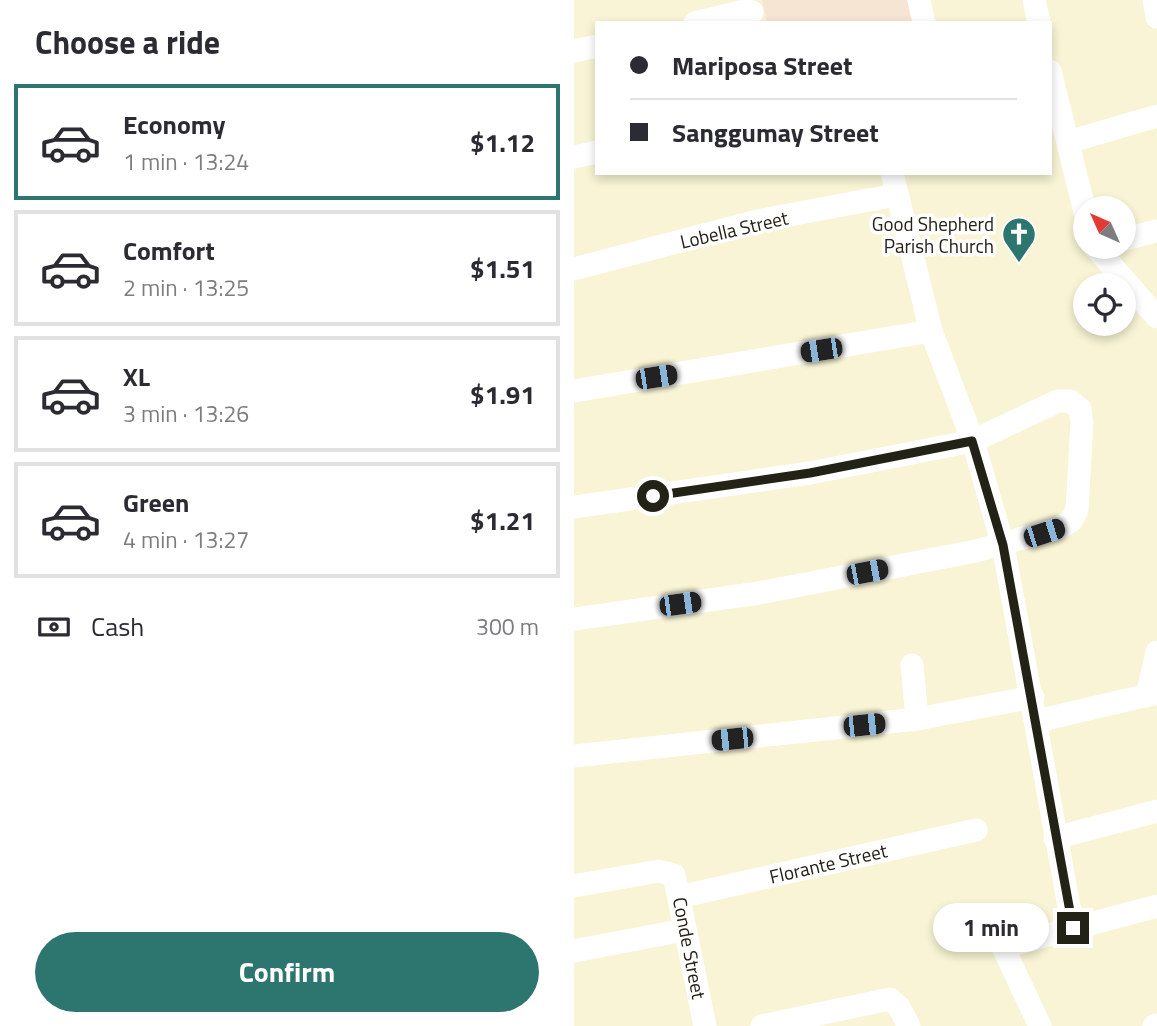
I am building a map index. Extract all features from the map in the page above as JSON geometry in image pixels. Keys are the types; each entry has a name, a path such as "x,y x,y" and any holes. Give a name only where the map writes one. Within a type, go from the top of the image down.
{"street":[{"path":"919,0 924,21"},
{"path":"1034,0 1039,21"},
{"path":"1153,0 1157,18"},
{"path":"703,21 744,11 752,12"},
{"path":"574,51 595,46"},
{"path":"1052,79 1081,196"},
{"path":"1068,142 1157,116"},
{"path":"574,157 595,152"},
{"path":"894,184 931,331 972,441 1003,545 1073,928"},
{"name":"Lobella Street","path":"574,269 894,184"},
{"path":"1136,236 1157,231"},
{"path":"1106,259 1157,317"},
{"path":"574,391 931,331"},
{"path":"574,507 810,473 972,441 1058,401 1070,401 1080,409 1082,422 1079,496 1071,521 1059,528 1003,545 760,593 574,619"},
{"path":"1037,721 1152,694 1157,652"},
{"path":"912,665 917,719"},
{"path":"574,756 917,719 1033,698"},
{"path":"1055,838 1157,811"},
{"name":"Florante Street","path":"679,897 976,830"},
{"name":"Conde Street","path":"574,886 659,871 670,873 677,881 684,930 705,1026"},
{"path":"1040,1026 1003,947 1157,906"},
{"path":"574,951 684,930"},
{"path":"762,1026 890,999 899,1007 908,1026"}],"shaded area":[{"path":"762,0 916,0 921,21 767,21"}],"place":[{"name":"Good Shepherd Parish Church","path":"1019,264"}],"route":[{"path":"653,496 810,473 972,441 1003,545 1073,928"}]}
